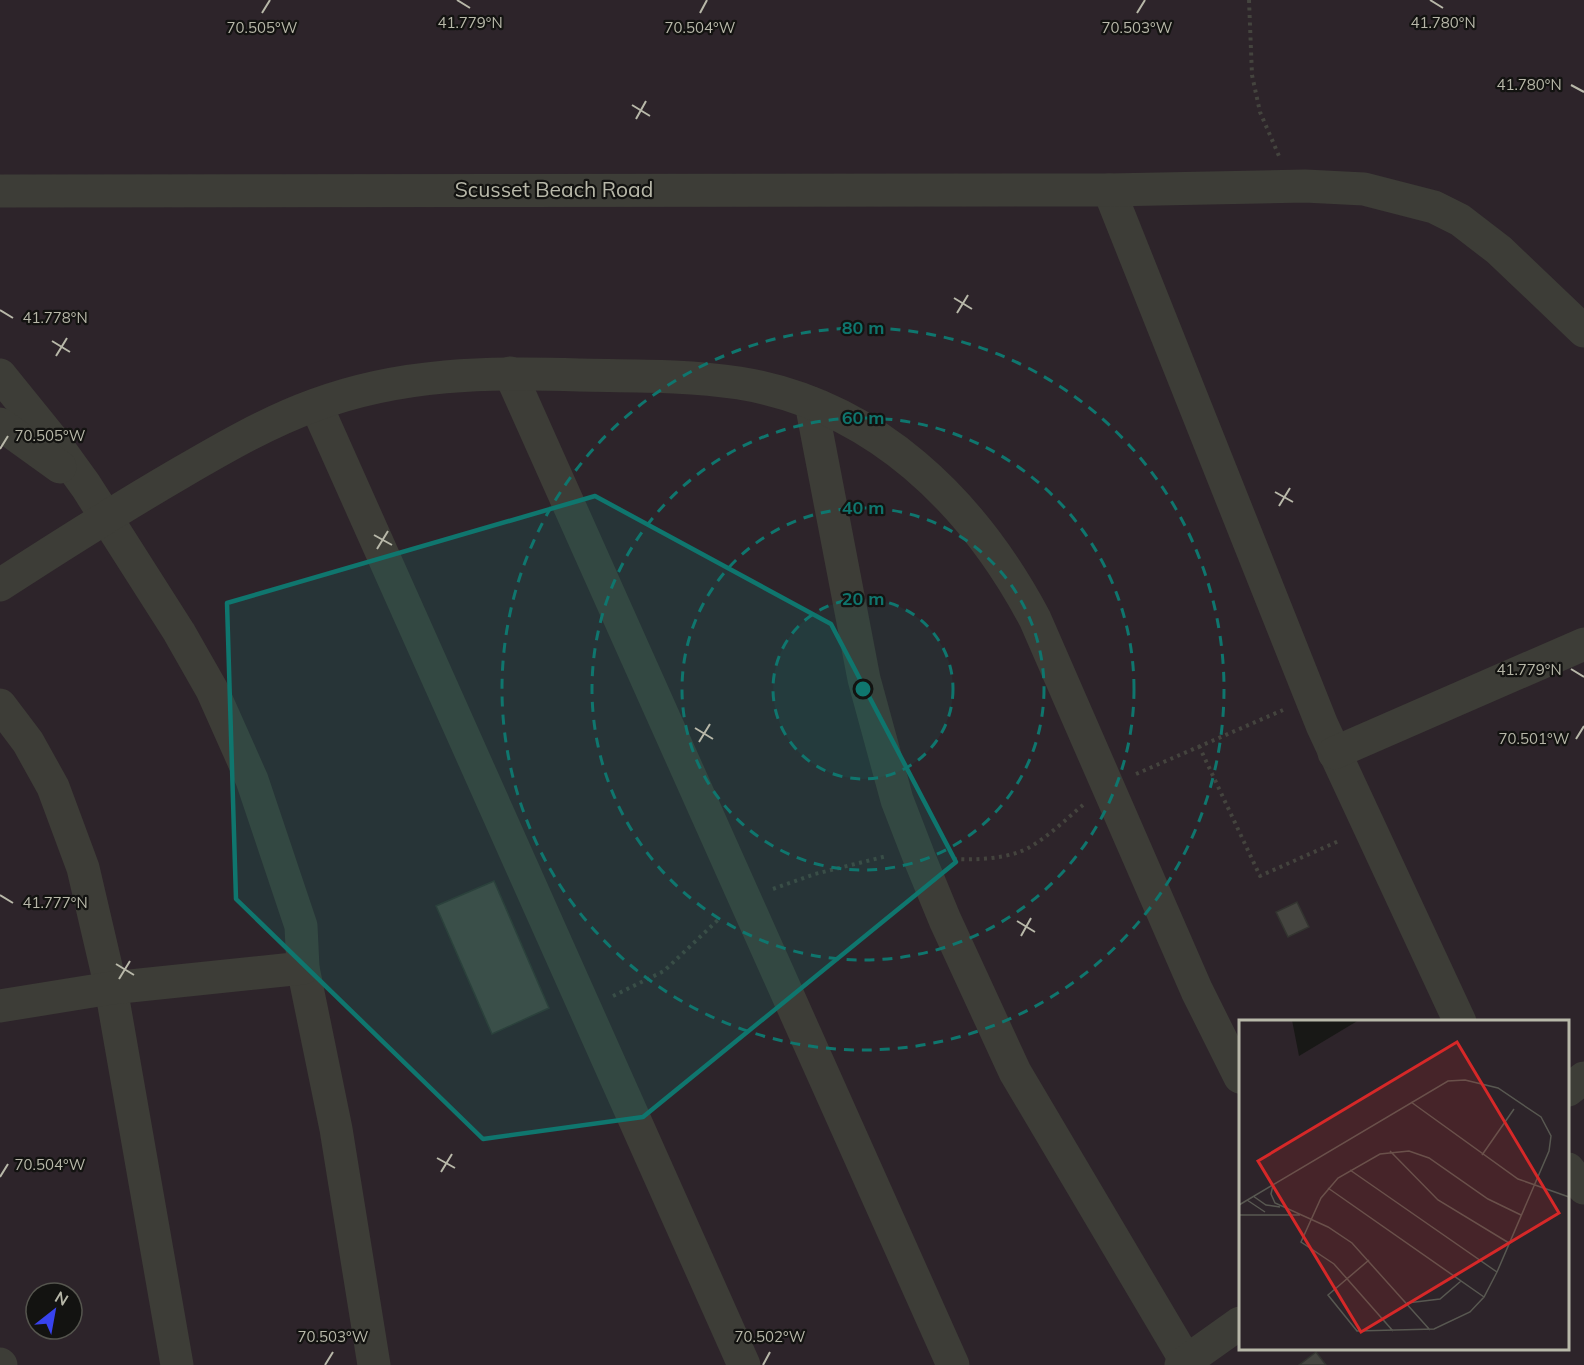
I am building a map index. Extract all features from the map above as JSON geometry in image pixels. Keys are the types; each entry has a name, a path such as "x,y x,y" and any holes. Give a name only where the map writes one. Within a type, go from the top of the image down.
{"street":[{"name":"Scusset Beach Road","path":"3,193 746,188 1108,190 1305,186 1364,189 1434,207 1460,220 1499,250 1584,331"},
{"path":"1108,190 1334,753 1459,1020"},
{"path":"510,373 953,1365"},
{"path":"0,585 106,516 239,440 316,405 411,379 456,374 510,373 700,378 776,391 811,403 848,419 887,442 923,470 988,541 1015,580 1045,640 1197,991 1239,1075"},
{"path":"0,375 55,442 106,516 197,663 240,750 301,926 303,968 336,1129 379,1361"},
{"path":"811,403 864,679 894,790 949,930 1016,1072 1184,1363 1239,1324"},
{"path":"316,405 744,1365"},
{"path":"0,424 86,486"},
{"path":"1334,753 1584,644"},
{"path":"0,705 28,742 64,810 83,868 111,988 177,1365"},
{"path":"0,1006 111,988 303,968"},
{"path":"1569,1089 1584,1078"},
{"path":"1569,1170 1584,1188"}],"path":[{"path":"1249,0 1252,75 1260,112 1283,164 1305,186"},
{"path":"1199,746 1260,876 1369,828"}],"highlighted area":[{"path":"595,496 831,624 956,862 643,1117 483,1139 236,899 227,603"}],"shaded area":[{"path":"0,0 1584,0 1584,1365 0,1365"}],"building":[{"path":"494,881 549,1008 492,1034 436,906"},
{"path":"1297,902 1309,927 1288,937 1276,912"},
{"path":"1316,1352 1326,1365 1299,1365"}]}
